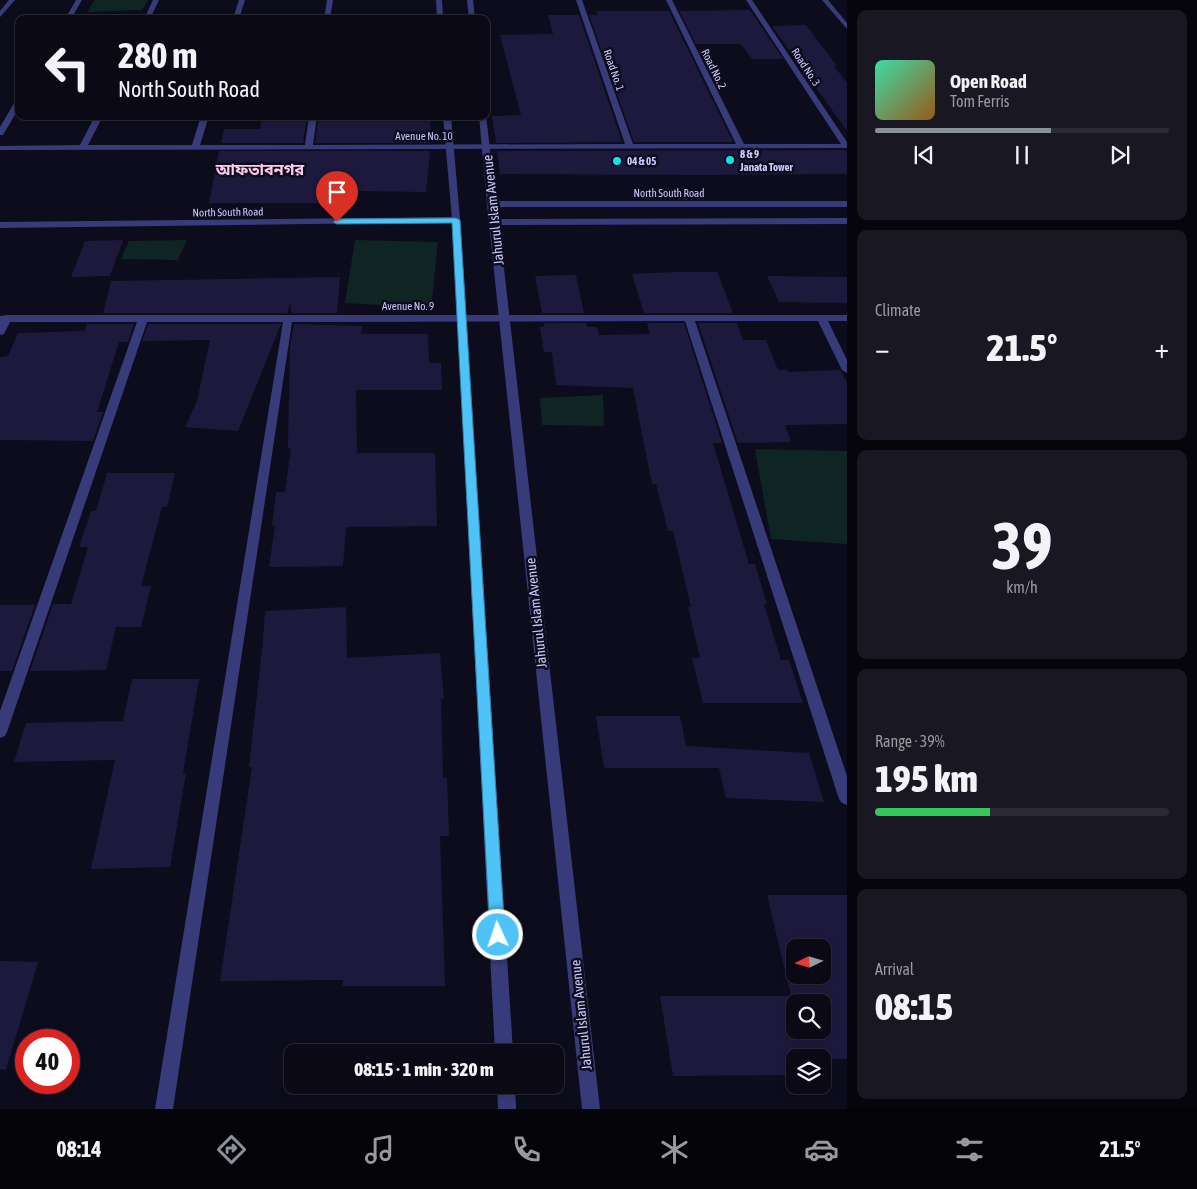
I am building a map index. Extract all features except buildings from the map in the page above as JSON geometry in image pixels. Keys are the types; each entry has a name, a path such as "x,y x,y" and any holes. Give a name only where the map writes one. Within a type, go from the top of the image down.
{"street":[{"path":"0,15 12,0"},
{"path":"70,15 79,0"},
{"path":"148,15 156,0"},
{"path":"237,15 242,0"},
{"path":"328,15 330,0"},
{"path":"439,0 440,15"},
{"path":"470,0 472,15"},
{"name":"Road No. 1","path":"579,0 630,147"},
{"name":"Road No. 2","path":"669,0 741,146"},
{"name":"Road No. 3","path":"749,0 846,146"},
{"path":"825,0 847,27"},
{"path":"0,133 15,109"},
{"path":"83,148 97,120"},
{"path":"196,146 204,120"},
{"path":"309,147 312,120"},
{"path":"447,120 462,318 504,1044"},
{"name":"Jahurul Islam Avenue","path":"483,120 491,204 506,318 591,1109"},
{"name":"Avenue No. 10","path":"0,148 196,146 449,148 846,146"},
{"name":"North South Road","path":"491,204 847,204"},
{"name":"North South Road","path":"0,225 456,220"},
{"path":"493,222 847,220"},
{"path":"0,332 3,318"},
{"name":"Avenue No. 9","path":"3,318 847,318"},
{"path":"0,732 143,318"},
{"path":"164,1109 288,318"},
{"path":"689,318 847,799"},
{"path":"822,318 847,370"},
{"path":"506,1094 507,1109"}],"green space":[{"path":"95,0 148,0 142,10 87,12"},
{"path":"187,240 178,260 121,259 129,241"},
{"path":"355,240 438,242 431,308 345,303"},
{"path":"603,395 604,426 542,425 540,398"},
{"path":"755,449 847,451 847,544 771,539"}],"place":[{"name":"8 & 9 Janata Tower","path":"730,160"},
{"name":"04 & 05","path":"617,161"}],"district":[{"name":"আফতাবনগর","path":"260,169"}],"route":[{"path":"337,222 456,220 498,935"}]}
